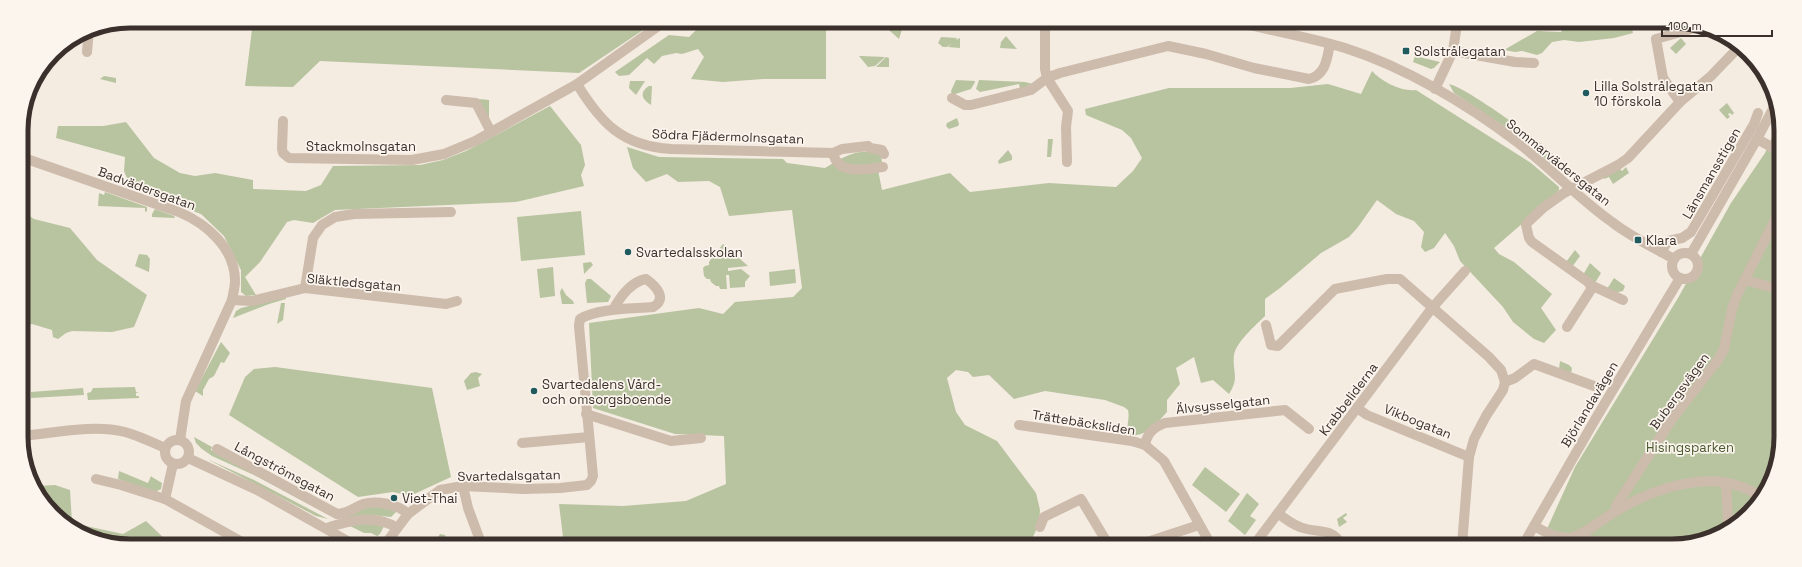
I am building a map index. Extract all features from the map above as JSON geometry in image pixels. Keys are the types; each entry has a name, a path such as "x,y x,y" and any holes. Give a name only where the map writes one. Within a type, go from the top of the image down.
{"street":[{"name":"Stackmolnsgatan","path":"283,121 282,149 283,153 289,158 412,160 444,154 491,132 577,84 656,28"},
{"path":"1045,28 1044,69 1047,78 1068,111 1066,127 1067,162"},
{"name":"Sommarvädersgatan","path":"1263,28 1346,48 1396,68 1435,89 1488,122 1516,142 1611,222 1638,240 1674,259"},
{"path":"1435,89 1453,51 1457,28"},
{"path":"1680,102 1663,78 1656,39 1689,30"},
{"path":"87,52 88,37"},
{"path":"952,98 965,105 971,105 1031,90 1047,78 1160,47 1170,46 1261,69 1309,79 1318,76 1323,72 1330,44"},
{"path":"1592,288 1588,282 1532,242 1526,229 1529,221 1542,208 1572,189 1618,165 1628,158 1680,102 1711,76 1736,50"},
{"path":"1453,51 1515,62 1534,62"},
{"name":"Södra Fjädermolnsgatan","path":"577,84 597,114 609,127 634,142 647,146 670,150 833,153 842,149 868,146 870,148 882,150 884,154"},
{"path":"446,100 476,103 491,132"},
{"path":"1691,254 1772,110"},
{"name":"Länsmansstigen","path":"1661,252 1668,242 1682,238 1691,232 1754,124 1758,113"},
{"path":"1757,139 1774,148"},
{"path":"833,153 837,162 847,169 883,167"},
{"name":"Badvädersgatan","path":"28,159 179,212 198,221 217,237 230,256 235,281 232,300"},
{"path":"305,288 313,238 322,225 335,217 349,214 451,212"},
{"name":"Bubergsvägen","path":"1616,511 1616,506 1672,418 1718,360 1724,349 1732,310 1774,222"},
{"path":"1682,253 1691,254 1697,262 1696,271 1689,278 1680,278 1672,269 1674,259 1682,253"},
{"name":"Krabbeliderna","path":"1258,539 1432,308 1465,271"},
{"name":"Björlandavägen","path":"1526,539 1596,418 1680,278"},
{"name":"Svartedalsgatan","path":"389,539 408,514 440,490 463,486 523,489 587,485 591,481 593,476 586,414 579,326 580,319 586,315 613,310 653,307 658,305 660,294 654,284 646,279 637,280 628,288 613,310"},
{"path":"1266,324 1271,345 1278,346 1335,289 1387,279 1400,279 1497,365 1503,374 1505,382 1503,390 1486,416 1474,439 1469,457 1462,539"},
{"path":"1745,280 1774,288"},
{"path":"1592,288 1596,287 1623,300"},
{"name":"Släktledsgatan","path":"232,300 252,301 305,288 446,304 457,302"},
{"path":"1567,327 1592,288"},
{"path":"180,440 186,401 232,300"},
{"path":"1505,382 1515,378 1535,361 1594,386"},
{"name":"Vikbogatan","path":"1357,408 1367,415 1469,457"},
{"name":"Älvsysselgatan","path":"1145,445 1148,435 1153,429 1165,423 1285,410 1309,429"},
{"path":"586,414 671,440 701,438"},
{"name":"Trättebäcksliden","path":"1019,424 1132,441 1145,445 1164,460 1208,539"},
{"path":"28,435 58,431 115,431 138,436 165,448"},
{"path":"522,443 589,437"},
{"path":"180,440 170,442 165,448 166,458 174,464 180,464 188,458"},
{"path":"180,440 188,448 188,458"},
{"name":"Långströmsgatan","path":"217,449 337,514 346,513 365,504 375,503 400,508 408,514"},
{"path":"188,458 259,491 344,539"},
{"path":"164,500 174,464"},
{"path":"96,479 121,485 164,500 238,539"},
{"path":"1563,539 1578,536 1616,511 1647,495 1672,486 1703,482 1726,483 1740,487 1756,495"},
{"path":"1726,483 1728,522"},
{"path":"463,486 472,520 479,539"},
{"path":"1040,527 1044,517 1081,499 1105,539"},
{"path":"1278,513 1301,528 1331,533 1338,539"},
{"path":"326,528 341,523 374,519 380,520 396,528"},
{"path":"1157,539 1200,525"},
{"path":"1534,526 1549,539"},
{"path":"1578,536 1585,539"}],"green space":[{"path":"252,28 646,28 579,73 320,61 293,87 245,86"},
{"path":"698,28 826,28 826,79 763,79 723,82 691,79 704,57 698,49 682,54 676,53 662,56 654,64 647,58 629,75 619,76 615,72 669,35 689,37"},
{"path":"887,28 902,28 899,39"},
{"path":"1564,28 1632,28 1633,33 1614,38 1579,42 1564,40 1552,42 1542,53 1537,55 1522,51 1515,52 1504,50 1537,31 1561,32"},
{"path":"1006,36 1017,49 1000,48 1001,42"},
{"path":"941,37 957,38 956,40 960,38 960,48 948,47 952,43 947,47 943,47 938,43"},
{"path":"1681,38 1686,44 1676,54 1670,48"},
{"path":"859,56 885,57 875,66 868,67"},
{"path":"1415,56 1440,62 1431,69 1413,62"},
{"path":"886,57 889,58 889,67 876,67"},
{"path":"1372,71 1381,79 1392,85 1399,88 1416,90 1531,163 1559,187 1556,194 1494,248 1499,254 1514,262 1552,294 1541,308 1556,330 1544,343 1534,339 1513,322 1503,307 1460,261 1454,246 1445,233 1434,248 1425,252 1421,247 1424,232 1414,221 1396,214 1377,200 1349,237 1321,253 1265,299 1265,316 1238,345 1234,355 1235,379 1229,394 1213,380 1201,383 1194,357 1176,368 1180,384 1167,400 1167,412 1159,421 1145,432 1128,435 1128,410 1105,400 1045,391 1014,399 989,375 973,377 968,372 956,370 947,378 956,412 965,425 997,441 1036,493 1040,510 1039,525 1032,539 562,539 559,504 623,506 686,501 726,484 724,436 675,434 593,408 589,323 699,308 723,314 735,302 793,297 802,288 792,210 729,216 720,187 709,181 678,182 667,174 646,182 633,168 627,147 659,157 783,159 787,163 825,168 852,154 866,151 874,152 881,155 882,162 877,165 882,190 950,173 970,192 1049,183 1116,187 1133,171 1142,158 1131,138 1122,130 1086,115 1085,109 1169,88 1290,88 1328,84 1361,94"},
{"path":"104,76 116,78 116,83 100,79"},
{"path":"956,80 975,82 971,89 952,95 951,91"},
{"path":"979,80 1025,82 1033,84 1020,89 1019,84 980,92 976,89"},
{"path":"630,81 645,81 636,95 629,88"},
{"path":"1449,84 1470,94 1533,137 1554,155 1562,172 1514,133 1454,93"},
{"path":"649,86 652,86 651,105 644,99 643,96 644,91"},
{"path":"479,99 489,100 489,119"},
{"path":"1727,103 1734,113 1732,115 1730,113 1728,114 1730,117 1727,119 1719,110"},
{"path":"550,106 581,145 585,165 581,175 584,186 516,202 335,210 313,223 294,220 287,222 260,262 245,277 256,295 246,296 241,292 241,270 224,236 201,214 131,188 124,171 125,157 56,138 58,126 103,126 126,122 154,158 180,173 195,176 215,173 253,180 253,189 306,191 321,185 333,166 420,165 443,160 466,151"},
{"path":"957,118 959,124 958,126 949,129 946,126 947,123"},
{"name":"Hisingsparken","path":"1774,133 1774,437 1771,463 1757,494 1734,518 1711,531 1698,536 1678,539 1542,539 1575,467 1678,298 1731,203 1765,153"},
{"path":"1048,139 1053,139 1051,157 1047,157"},
{"path":"1008,150 1012,156 1012,160 999,164 998,161"},
{"path":"1626,167 1629,173 1613,184 1609,177 1604,179 1603,176 1619,168 1622,171"},
{"path":"105,192 147,207 147,211 145,212 145,208 98,206 99,193 104,195"},
{"path":"155,209 174,216 175,218 152,217"},
{"path":"581,211 585,255 521,261 517,217"},
{"path":"28,215 34,219 70,228 97,260 147,295 134,327 112,332 72,331 66,333 58,339 53,337 52,330 32,324 28,325"},
{"path":"723,244 748,266 728,268 728,271 741,269 750,276 745,282 745,287 730,288 729,275 726,275 727,289 720,289 719,286 716,286 710,279 707,279 704,276 703,268 709,265 709,262 713,256 716,256 716,253"},
{"path":"1575,250 1580,256 1572,267 1566,262"},
{"path":"139,254 147,255 150,259 149,272 135,266"},
{"path":"591,262 593,265 584,274 583,263"},
{"path":"1590,263 1601,273 1595,283 1583,275"},
{"path":"553,267 555,296 540,298 537,269"},
{"path":"795,269 796,283 770,286 769,272"},
{"path":"1614,278 1625,286 1623,291 1614,293 1607,289"},
{"path":"587,279 591,279 611,296 608,302 587,303 585,283"},
{"path":"562,288 574,304 562,304 560,292"},
{"path":"285,297 286,299 233,318 236,311 241,308"},
{"path":"281,303 285,303 283,320 277,324"},
{"path":"221,342 230,353 224,363 221,362 214,376 209,379 203,390 203,396 195,391"},
{"path":"1560,361 1572,368 1571,373 1559,369"},
{"path":"275,367 432,388 451,477 410,496 393,492 358,497 229,415 245,377 254,369"},
{"path":"476,372 482,374 478,378 480,386 467,390 464,381 471,373"},
{"path":"135,387 136,392 139,393 136,393 136,396 139,396 139,398 88,400 87,393 91,392 93,388"},
{"path":"83,388 84,395 31,398 31,392"},
{"path":"194,437 212,447 211,450 336,519 258,477 212,456 196,443"},
{"path":"207,459 254,480 328,519 316,516"},
{"path":"1205,467 1240,494 1226,512 1192,485"},
{"path":"119,471 148,483 151,476 162,483 161,489 155,492 118,479"},
{"path":"55,485 70,490 72,521 53,504 41,486"},
{"path":"1247,493 1259,504 1250,516 1256,520 1245,535 1228,521"},
{"path":"371,505 397,511 391,517 372,515 349,518 345,516"},
{"path":"1346,513 1347,515 1343,518 1347,522 1339,527 1337,519"},
{"path":"146,521 165,539 130,539 104,536 77,524 123,534"},
{"path":"371,521 384,526 380,534 377,536 371,533 364,533 350,526"},
{"path":"440,534 445,535 446,539 437,539"}],"place":[{"name":"Solstrålegatan","path":"1406,51"},
{"name":"Lilla Solstrålegatan 10 förskola","path":"1586,93"},
{"name":"Klara","path":"1638,240"},
{"name":"Svartedalsskolan","path":"628,252"},
{"name":"Svartedalens Vård- och omsorgsboende","path":"534,391"},
{"name":"Viet-Thai","path":"394,498"}]}
